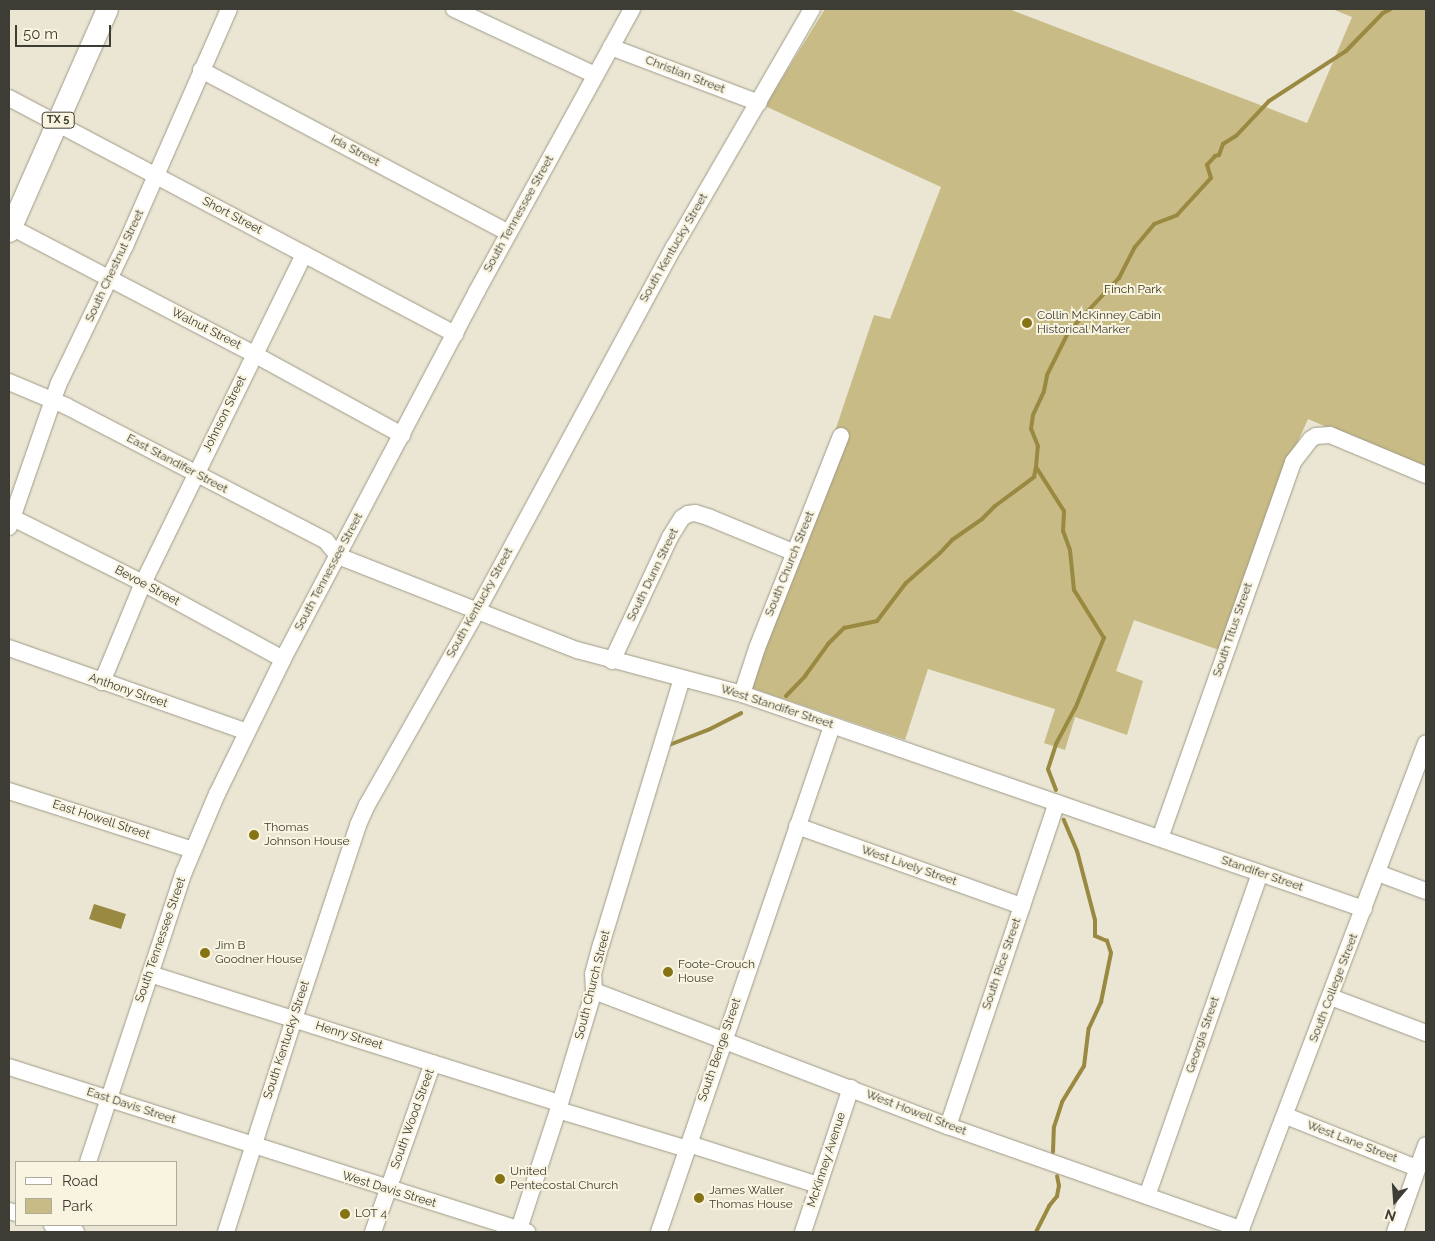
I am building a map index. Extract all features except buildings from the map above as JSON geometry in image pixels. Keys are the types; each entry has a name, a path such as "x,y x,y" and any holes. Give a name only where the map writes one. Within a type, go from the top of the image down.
{"main road":[{"name":"TX 5","path":"9,228 107,9"}],"street":[{"name":"South Chestnut Street","path":"10,520 52,400 110,280 229,9"},
{"path":"454,9 595,75"},
{"name":"South Tennessee Street","path":"88,1161 192,850 247,732 283,659 455,334 632,9"},
{"name":"South Kentucky Street","path":"226,1232 252,1146 364,812 477,611 674,247 812,9"},
{"name":"Christian Street","path":"611,47 759,103"},
{"name":"Ida Street","path":"201,70 509,233"},
{"name":"Short Street","path":"9,98 455,334"},
{"name":"Walnut Street","path":"9,228 254,354 402,435"},
{"name":"Johnson Street","path":"102,682 144,583 304,254"},
{"name":"East Standifer Street","path":"9,382 52,400 326,541 338,556"},
{"name":"South Titus Street","path":"1160,838 1288,472 1311,440 1323,435 1338,436 1426,475"},
{"name":"South Church Street","path":"742,694 841,436"},
{"name":"South Dunn Street","path":"612,661 670,537 682,518 688,514 695,513 708,517 795,553"},
{"name":"Bevoe Street","path":"10,520 144,583 283,659"},
{"name":"West Standifer Street","path":"338,556 577,650 612,661 742,694 1160,838"},
{"name":"Anthony Street","path":"9,648 247,732"},
{"name":"South Church Street","path":"521,1231 594,991 593,974 601,945 682,679"},
{"name":"South Benge Street","path":"659,1232 723,1040 832,726"},
{"name":"South College Street","path":"1240,1231 1425,752"},
{"name":"East Howell Street","path":"9,790 192,850"},
{"name":"South Rice Street","path":"948,1126 1057,803"},
{"name":"West Lively Street","path":"797,826 1022,906"},
{"name":"Standifer Street","path":"1160,838 1364,909"},
{"name":"Georgia Street","path":"1147,1196 1260,873"},
{"path":"1378,873 1426,891"},
{"name":"Henry Street","path":"150,974 520,1090 559,1107"},
{"name":"West Howell Street","path":"594,991 948,1126 1240,1231"},
{"path":"1331,997 1426,1033"},
{"name":"South Wood Street","path":"374,1232 433,1063"},
{"name":"East Davis Street","path":"9,1067 252,1146"},
{"name":"McKinney Avenue","path":"803,1232 851,1088"},
{"path":"559,1107 688,1146 739,1159 818,1185"},
{"name":"West Lane Street","path":"1286,1116 1418,1168"},
{"name":"West Davis Street","path":"252,1146 521,1231"},
{"path":"1395,1232 1426,1146"}],"green space":[{"name":"Finch Park","path":"825,9 1009,9 1307,123 1352,17 1332,9 1426,9 1426,470 1308,419 1268,509 1219,650 1134,620 1116,671 1143,681 1127,735 1075,717 1065,750 1044,743 1055,709 928,669 905,740 749,687 874,315 890,319 941,187 765,106"}],"shaded area":[{"path":"94,904 126,914 121,929 89,919"}],"waterway":[{"path":"1056,790 1048,769 1056,744 1075,709 1104,638 1074,590 1070,550 1063,531 1064,511 1036,467 1038,446 1031,429 1033,415 1044,391 1047,375 1069,331 1119,278 1135,247 1154,224 1177,215 1211,178 1207,165 1215,156 1219,155 1223,144 1236,136 1269,101 1346,51 1383,13 1391,9"},
{"path":"786,696 805,676 828,644 844,628 877,621 906,583 952,540 982,519 995,506 1034,477 1036,467"},
{"path":"669,745 710,729 741,713"},
{"path":"1053,1152 1054,1127 1062,1102 1084,1066 1089,1028 1101,1002 1111,953 1107,941 1095,936 1095,920 1077,851 1064,820"},
{"path":"1036,1232 1049,1206 1057,1196 1059,1186 1057,1176"}],"place":[{"name":"Collin McKinney Cabin Historical Marker","path":"1027,323"},
{"name":"Thomas Johnson House","path":"254,835"},
{"name":"Jim B Goodner House","path":"205,953"},
{"name":"Foote-Crouch House","path":"668,972"},
{"name":"United Pentecostal Church","path":"500,1179"},
{"name":"James Waller Thomas House","path":"699,1198"},
{"name":"LOT 4","path":"345,1214"}]}
